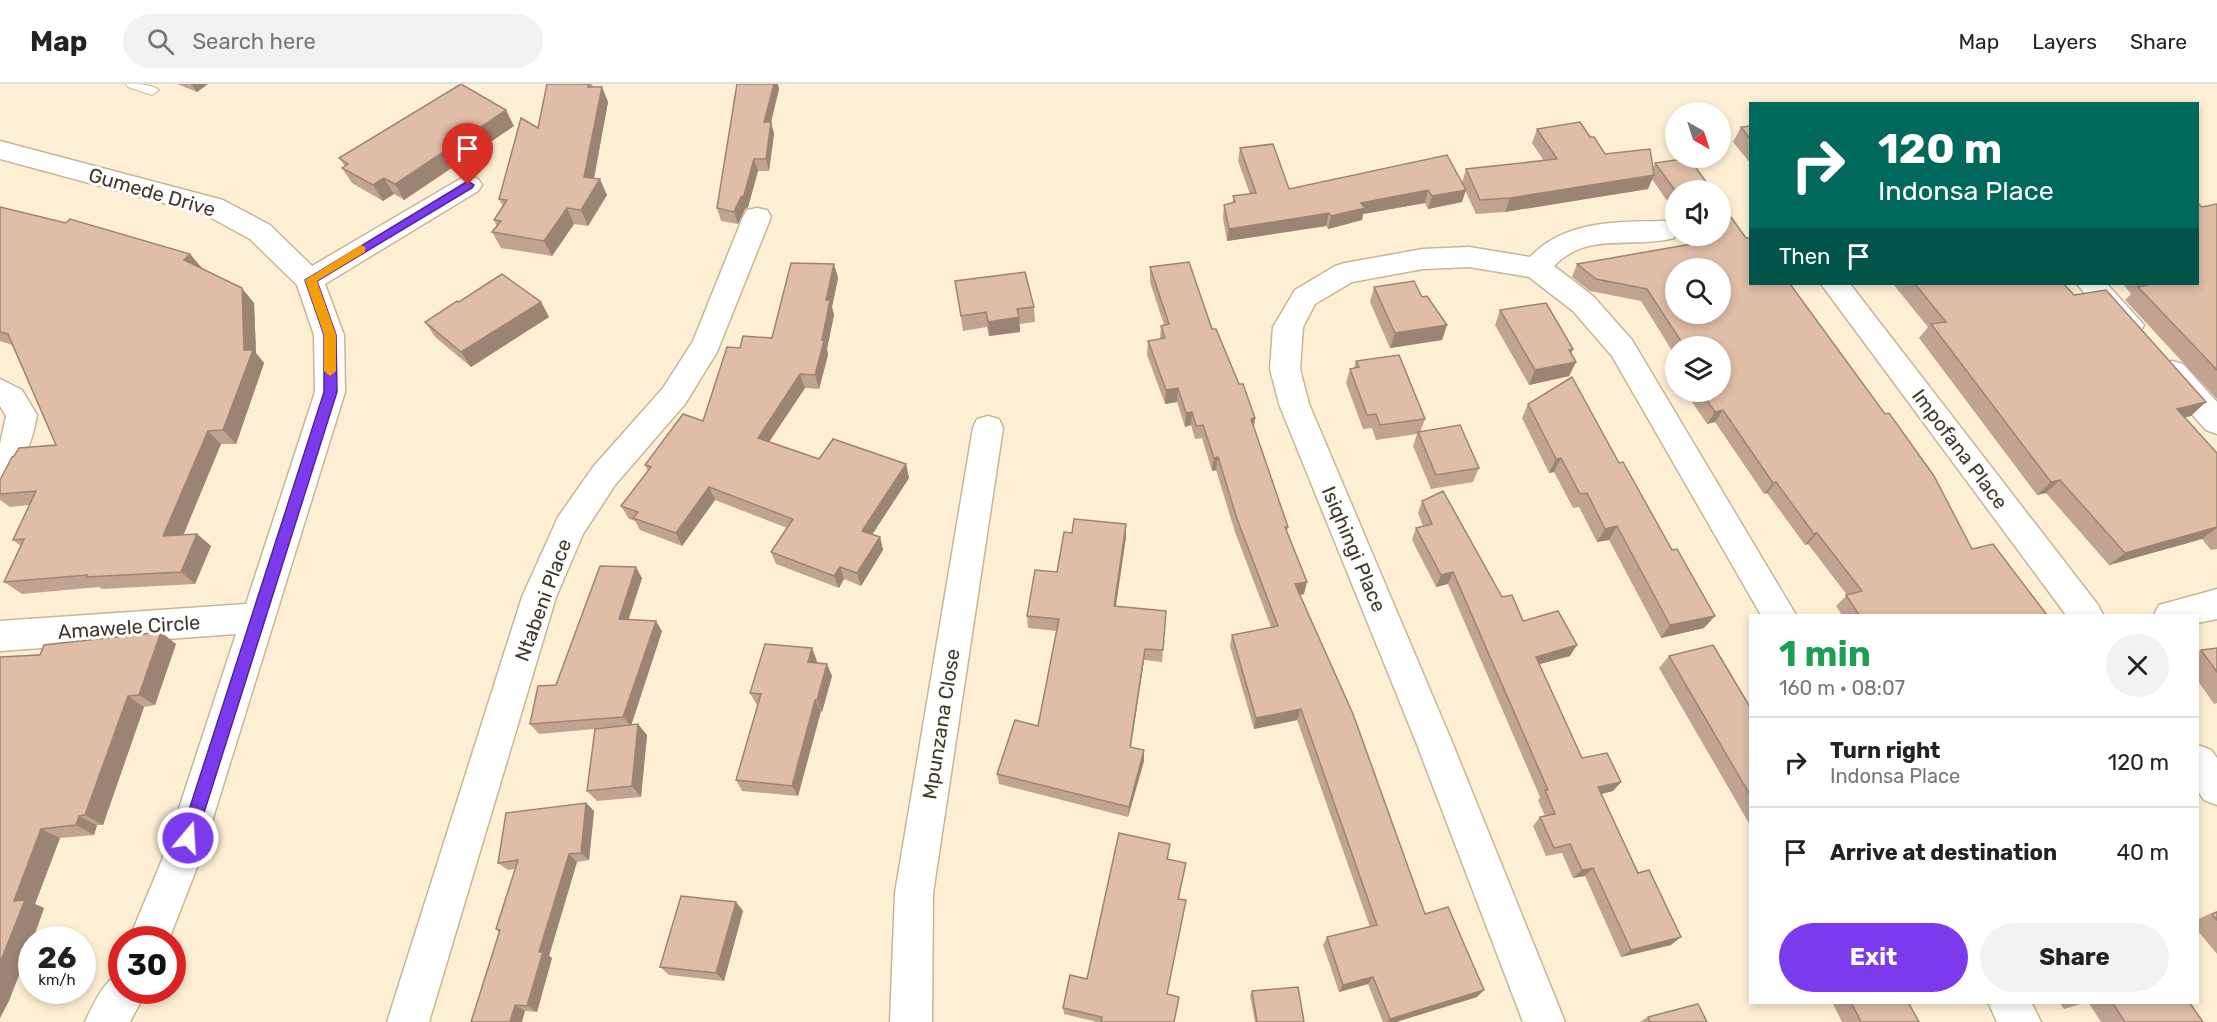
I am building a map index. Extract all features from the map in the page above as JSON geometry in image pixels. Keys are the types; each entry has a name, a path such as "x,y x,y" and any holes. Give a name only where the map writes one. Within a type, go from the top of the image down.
{"street":[{"name":"Gumede Drive","path":"0,150 213,207 260,232 310,280 330,335 330,392 181,860 154,926"},
{"path":"310,280 468,185"},
{"name":"Ntabeni Place","path":"408,1022 539,597 570,527 604,476 674,396 707,344 757,218"},
{"path":"1536,268 1556,249 1575,240 1603,233 1664,231"},
{"name":"Isiqhingi Place","path":"1544,1022 1434,742 1294,404 1285,369 1288,327 1305,297 1345,273 1423,259 1469,257 1536,268 1568,288 1590,309 1622,348 1778,614"},
{"name":"Impofana Place","path":"1835,285 2085,614"},
{"path":"2092,285 2217,422"},
{"path":"0,391 11,398 22,416 17,441 0,476"},
{"name":"Mpunzana Close","path":"911,1022 914,893 988,428"},
{"path":"2175,614 2217,604"},
{"name":"Amawele Circle","path":"0,636 258,618"},
{"path":"2199,763 2217,788"},
{"path":"106,1022 118,1004"},
{"path":"2009,1004 2020,1022"}],"lane":[{"path":"133,84 152,90"}],"building":[{"path":"461,84 506,110 395,184 384,178 373,185 342,168 348,164 339,158"},
{"path":"547,84 589,84 588,87 602,87 584,177 600,179 581,210 567,208 544,241 492,232 501,221 494,220 507,200 499,199 521,118 538,128"},
{"path":"737,84 774,84 764,122 771,122 766,159 754,159 744,195 734,212 717,208"},
{"path":"1580,122 1605,154 1650,149 1654,175 1510,198 1480,200 1466,169 1557,159 1537,129"},
{"path":"1749,126 1749,138 1741,127"},
{"path":"1273,144 1289,189 1447,155 1466,190 1432,196 1428,190 1361,203 1365,208 1331,216 1329,213 1229,229 1224,205 1235,202 1233,196 1256,193 1240,148"},
{"path":"1665,162 1665,168 1696,168 1705,180 1667,180 1655,163"},
{"path":"2199,204 2202,207 2217,204 2217,370 2138,287 2199,285"},
{"path":"0,207 66,223 70,219 190,254 184,260 242,288 244,350 253,350 223,430 208,431 163,536 197,534 181,572 86,577 87,575 4,582 24,539 13,540 36,491 0,494 0,480 19,448 56,445 8,334 0,332"},
{"path":"1731,217 1746,238 1749,238 1749,285 1791,285 1885,414 1889,413 1934,476 1972,549 1993,544 2046,614 1858,614 1846,595 1862,591 1817,533 1814,534 1776,482 1773,483 1723,410 1715,412 1708,402 1731,402 1731,336 1678,336 1670,324 1731,324 1731,258 1665,258 1665,317 1647,289 1596,279 1577,264 1680,246 1731,246"},
{"path":"1189,262 1212,329 1216,329 1239,384 1243,384 1255,418 1251,419 1288,527 1285,527 1307,582 1295,584 1353,714 1425,914 1448,907 1484,990 1390,1019 1373,977 1343,985 1327,937 1377,925 1301,709 1256,718 1232,635 1278,626 1237,519 1218,457 1214,458 1203,425 1196,426 1192,412 1186,413 1178,388 1166,390 1148,341 1165,338 1161,326 1169,324 1150,267"},
{"path":"791,263 834,264 826,300 830,300 822,340 824,341 815,375 800,374 758,438 819,459 833,439 906,464 862,531 880,537 857,573 840,567 834,576 771,552 793,519 709,487 676,533 633,518 638,512 621,506 651,467 645,465 683,414 703,421 727,347 740,348 743,336 772,338"},
{"path":"1025,272 1034,307 1017,309 1019,317 988,322 986,312 961,316 955,281"},
{"path":"502,274 541,302 461,352 425,322 457,301 459,302"},
{"path":"1414,281 1422,297 1427,296 1447,325 1395,333 1374,287"},
{"path":"1916,285 2065,285 2074,295 2106,290 2206,402 2177,409 2217,453 2217,527 2125,553 2060,480 2051,482 1931,324 1946,322"},
{"path":"1546,303 1573,349 1569,350 1576,362 1535,370 1500,310"},
{"path":"1399,355 1425,419 1380,425 1376,414 1367,415 1350,369 1359,367 1356,361"},
{"path":"1572,377 1619,463 1623,462 1672,550 1677,549 1715,616 1670,625 1617,526 1605,529 1587,493 1580,494 1561,458 1556,459 1528,404"},
{"path":"1460,425 1479,468 1436,475 1418,432"},
{"path":"1443,491 1502,597 1512,595 1523,621 1558,611 1577,645 1536,657 1582,758 1607,753 1621,782 1598,787 1638,873 1649,870 1681,937 1631,950 1593,868 1582,870 1570,844 1554,848 1540,817 1555,814 1545,790 1548,790 1453,572 1441,575 1416,528 1432,524 1422,501"},
{"path":"1074,519 1126,524 1114,606 1166,611 1163,650 1145,649 1130,747 1144,750 1129,807 997,774 1015,720 1038,726 1059,619 1027,616 1035,570 1057,572 1064,532 1072,533"},
{"path":"600,566 636,567 619,619 656,621 623,717 530,724 538,686 556,685"},
{"path":"161,632 139,695 128,696 85,815 79,816 76,825 41,829 14,901 25,900 0,963 0,657 40,655 44,645"},
{"path":"765,644 812,648 808,662 827,664 792,786 736,780 761,694 750,693"},
{"path":"1713,645 1749,705 1749,793 1669,656"},
{"path":"2217,648 2217,672 2201,650"},
{"path":"638,724 632,786 587,791 595,729"},
{"path":"586,803 581,853 569,854 539,952 543,952 527,1006 515,1005 510,1022 471,1022 500,930 496,929 518,860 498,863 506,813"},
{"path":"1119,833 1170,844 1167,859 1186,863 1178,899 1186,900 1167,994 1179,997 1174,1022 1101,1022 1102,1017 1063,1008 1070,975 1087,979"},
{"path":"681,896 736,902 716,973 660,967"},
{"path":"1298,987 1304,1022 1257,1022 1252,991"},
{"path":"1698,1004 1707,1022 1650,1022 1648,1017"},
{"path":"1852,1004 1909,1004 1919,1022 1861,1022"},
{"path":"2113,1004 2190,1004 2203,1022 2125,1022"}],"slow traffic":[{"path":"330,371 330,335 310,280 361,250"}],"route":[{"path":"188,838 330,392 330,335 310,280 468,185"}]}
